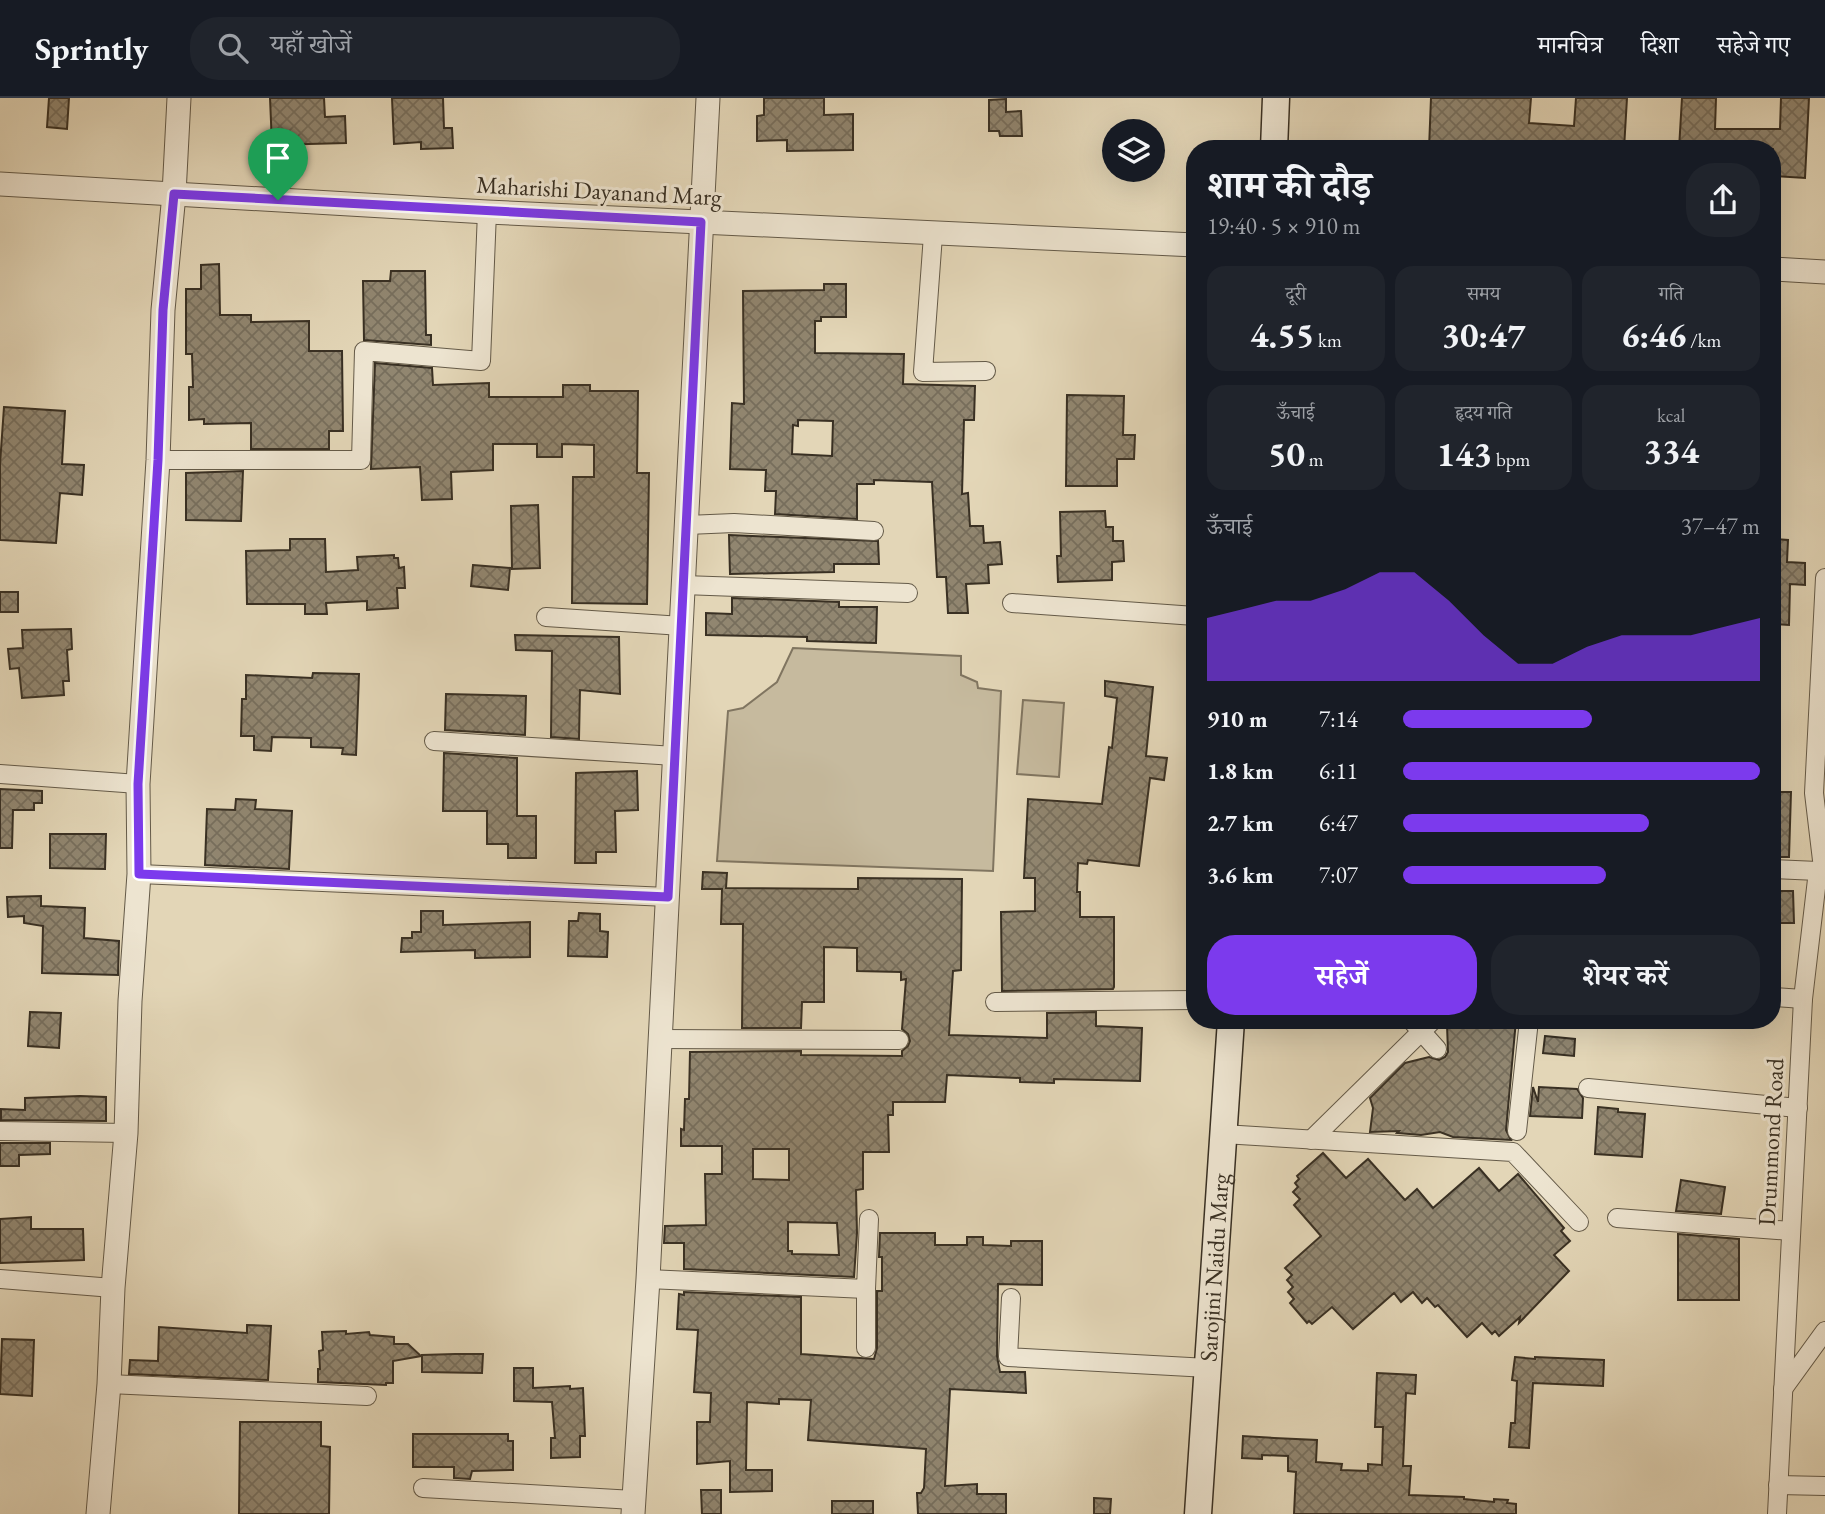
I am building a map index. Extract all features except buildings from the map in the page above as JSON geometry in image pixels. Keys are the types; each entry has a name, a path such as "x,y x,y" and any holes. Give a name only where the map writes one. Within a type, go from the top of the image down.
{"main road":[{"path":"1274,140 1276,98"},
{"name":"Sarojini Naidu Marg","path":"1198,1514 1230,1029"}],"street":[{"path":"99,1514 126,1133 130,1000 139,874 138,784 158,460 163,310 174,194 179,98"},
{"path":"423,1488 633,1507 648,1279 708,98"},
{"name":"Maharishi Dayanand Marg","path":"0,184 487,212 1186,245"},
{"path":"158,460 360,460 364,351 481,361 487,212"},
{"path":"933,234 923,372 986,371"},
{"path":"1781,270 1825,272"},
{"path":"687,525 734,523 874,531"},
{"name":"Drummond Road","path":"1777,1514 1803,999 1823,875 1819,794 1825,578"},
{"path":"683,584 908,593"},
{"path":"1012,603 1186,615"},
{"path":"546,617 682,626"},
{"path":"434,741 675,756"},
{"path":"0,774 138,784"},
{"path":"1781,870 1823,875"},
{"path":"139,874 668,897"},
{"path":"1781,998 1803,999"},
{"path":"995,1002 1186,1000"},
{"path":"1311,1140 1417,1029"},
{"path":"1425,1029 1437,1049"},
{"path":"1517,1131 1528,1029"},
{"path":"660,1039 899,1040"},
{"path":"1588,1088 1798,1108"},
{"path":"0,1130 126,1133"},
{"path":"1223,1134 1513,1152 1579,1222"},
{"path":"1617,1218 1791,1231"},
{"path":"866,1348 869,1219"},
{"path":"0,1279 113,1287"},
{"path":"648,1279 866,1289"},
{"path":"1011,1298 1008,1357 1208,1368"},
{"path":"1783,1388 1825,1331"},
{"path":"109,1384 368,1396"},
{"path":"1778,1485 1825,1486"}],"shaded area":[{"path":"793,648 961,656 961,675 977,682 978,688 1001,691 993,871 717,861 728,711 743,708 777,682"},
{"path":"1023,700 1064,703 1059,777 1017,774"}],"route":[{"path":"174,194 278,200 701,222 668,897 139,874 138,784 158,460 163,310 174,194"}]}
